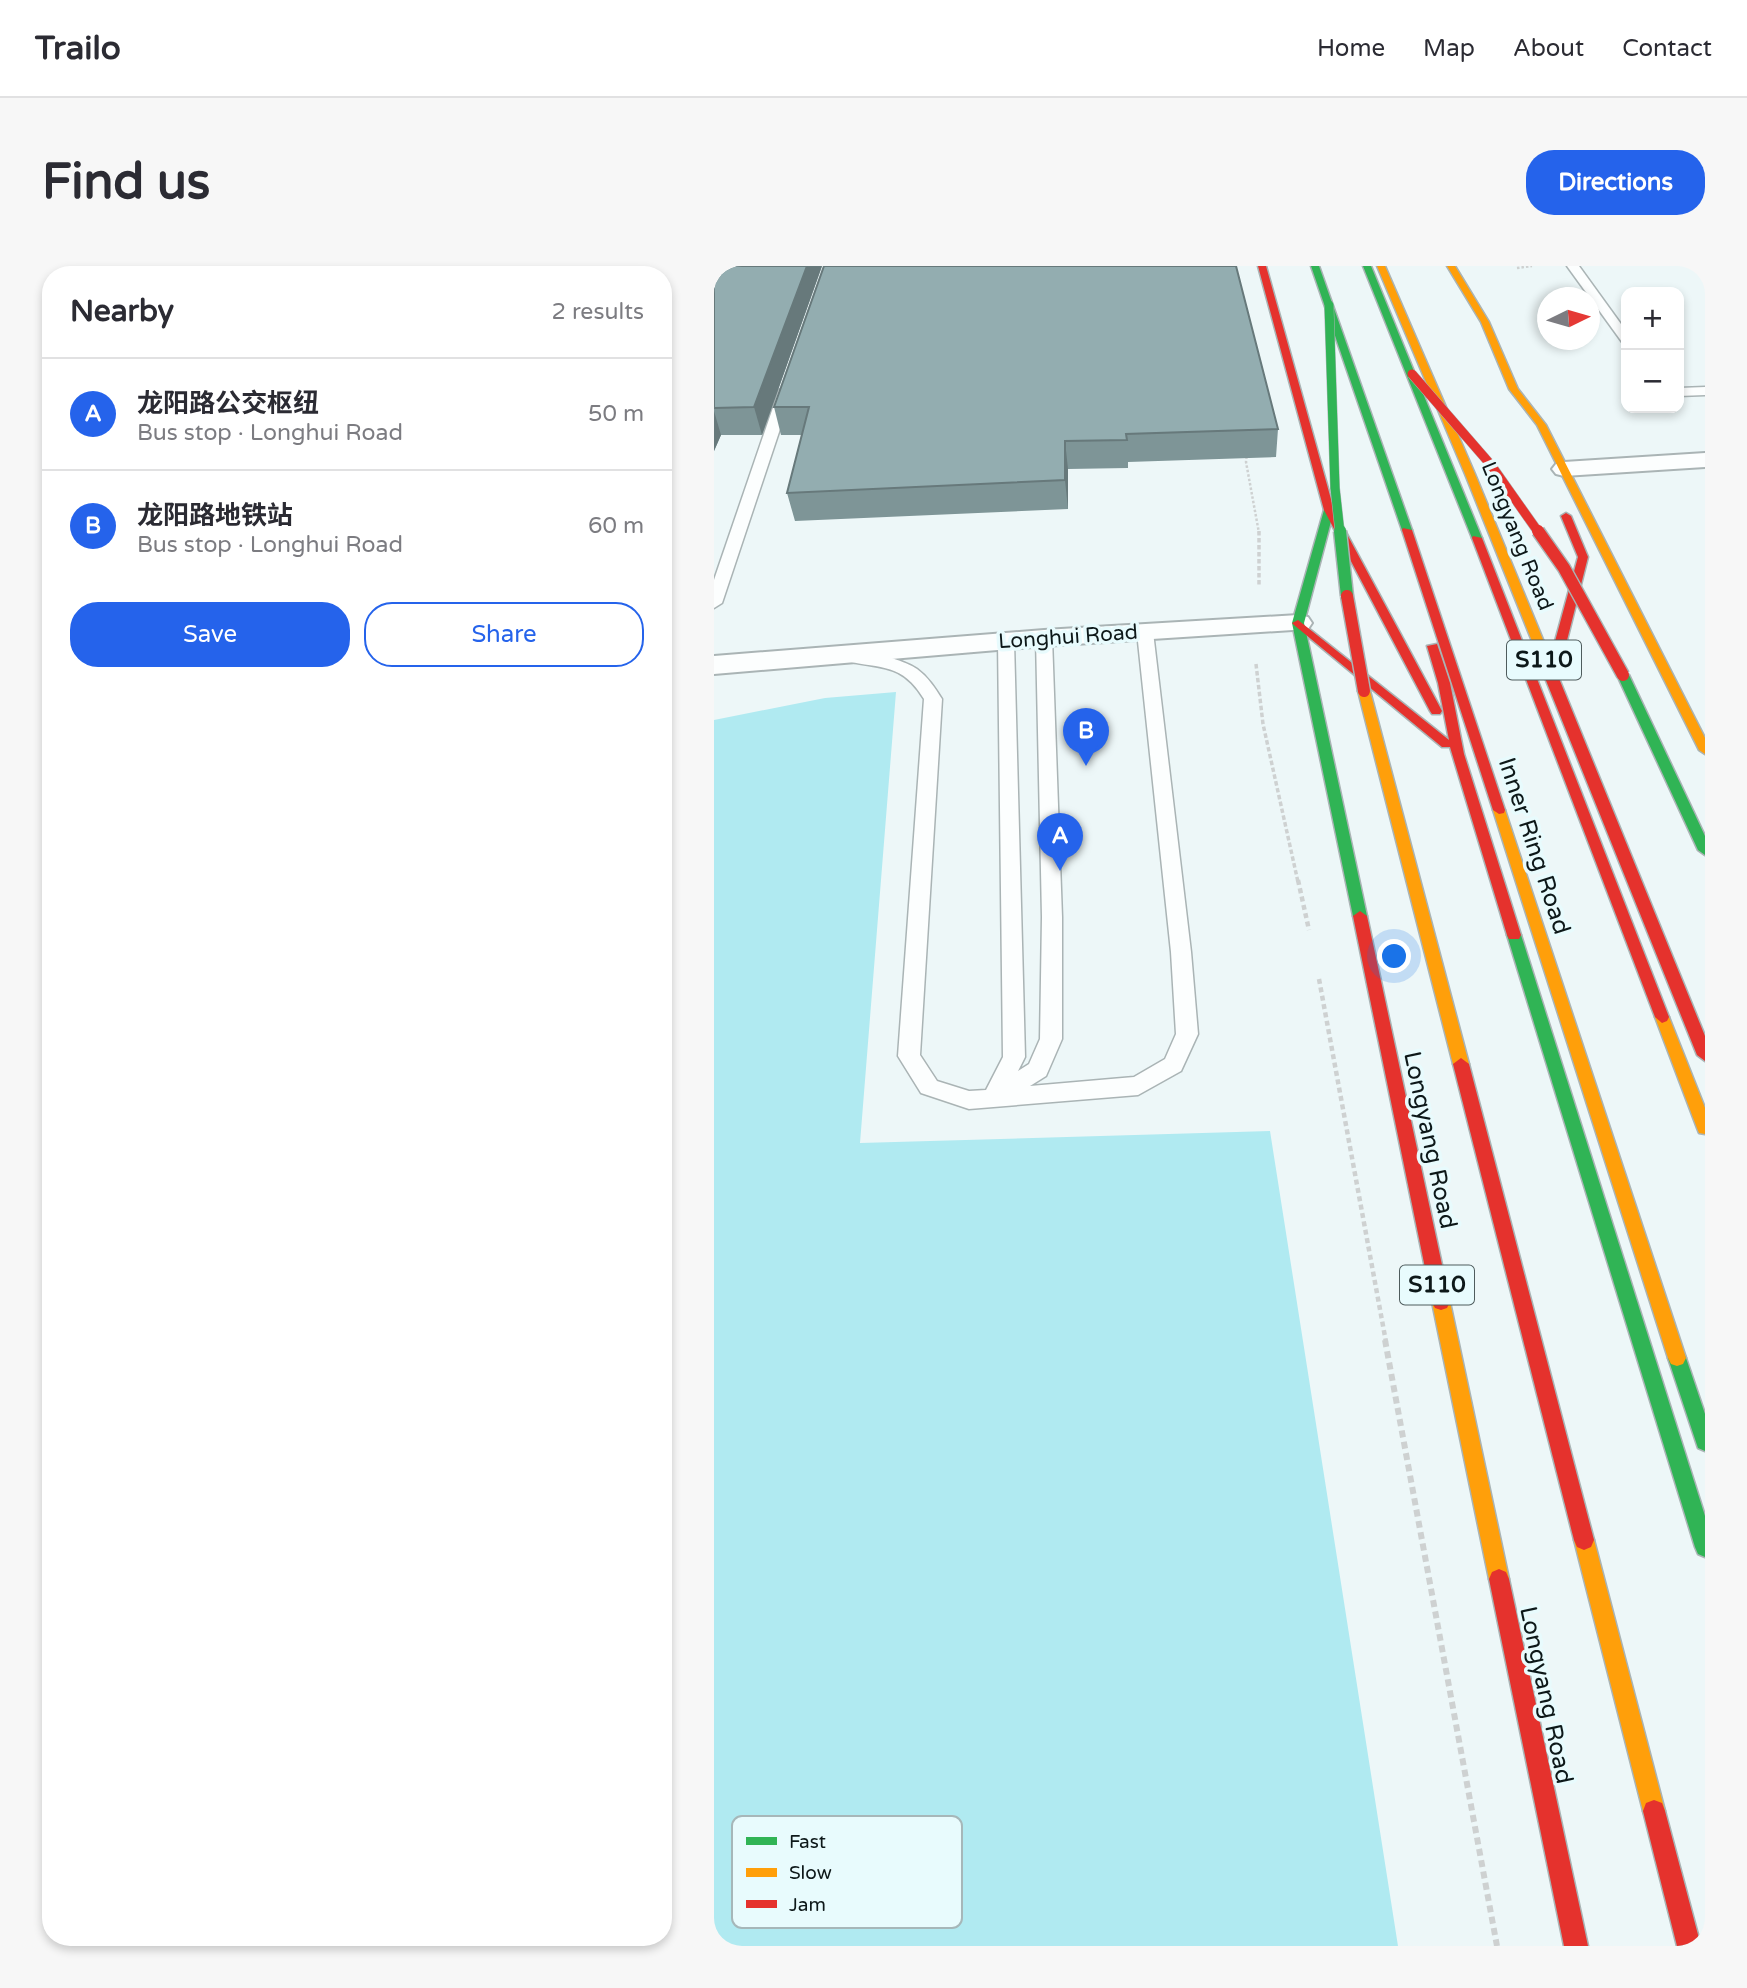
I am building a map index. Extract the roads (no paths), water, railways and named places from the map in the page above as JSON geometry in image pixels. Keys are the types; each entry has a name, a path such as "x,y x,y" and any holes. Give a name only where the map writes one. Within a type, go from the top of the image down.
{"main road":[{"path":"1262,266 1276,326 1329,510 1458,754"},
{"path":"1306,266 1424,617 1444,683 1458,754 1705,1547"},
{"name":"Inner Ring Road","path":"1315,266 1417,560 1705,1442"},
{"path":"1367,266 1412,374 1705,1128"},
{"name":"Longyang Road","path":"1381,266 1454,436 1705,1055"},
{"path":"1451,266 1485,322 1514,389 1522,426"},
{"path":"1329,305 1335,488 1347,598 1364,691 1689,1946"},
{"path":"1412,374 1491,465 1564,568 1623,675 1705,850"},
{"path":"1514,389 1541,425 1705,750"},
{"path":"1551,678 1583,556 1556,496"},
{"name":"Longyang Road","path":"1329,510 1298,623 1576,1946"},
{"path":"1298,623 1458,754"}],"street":[{"path":"1564,469 1705,460"},
{"name":"Longhui Road","path":"714,665 1044,638 1298,623"},
{"name":"Longhui Road","path":"714,683 838,656"}],"lane":[{"path":"1573,266 1621,332"},
{"path":"714,603 793,371"},
{"path":"1684,392 1705,391"},
{"path":"838,656 878,659 906,669 923,680 933,699 909,1056 929,1087 969,1100 1138,1086 1173,1065 1187,1034 1181,952 1145,632"},
{"path":"993,1098 1038,1070 1051,1039 1052,917 1044,638"},
{"path":"993,1098 1014,1057 1006,641"}],"place":[{"name":"龙阳路地铁站","path":"1086,766"},
{"name":"龙阳路公交枢纽","path":"1060,871"}]}
